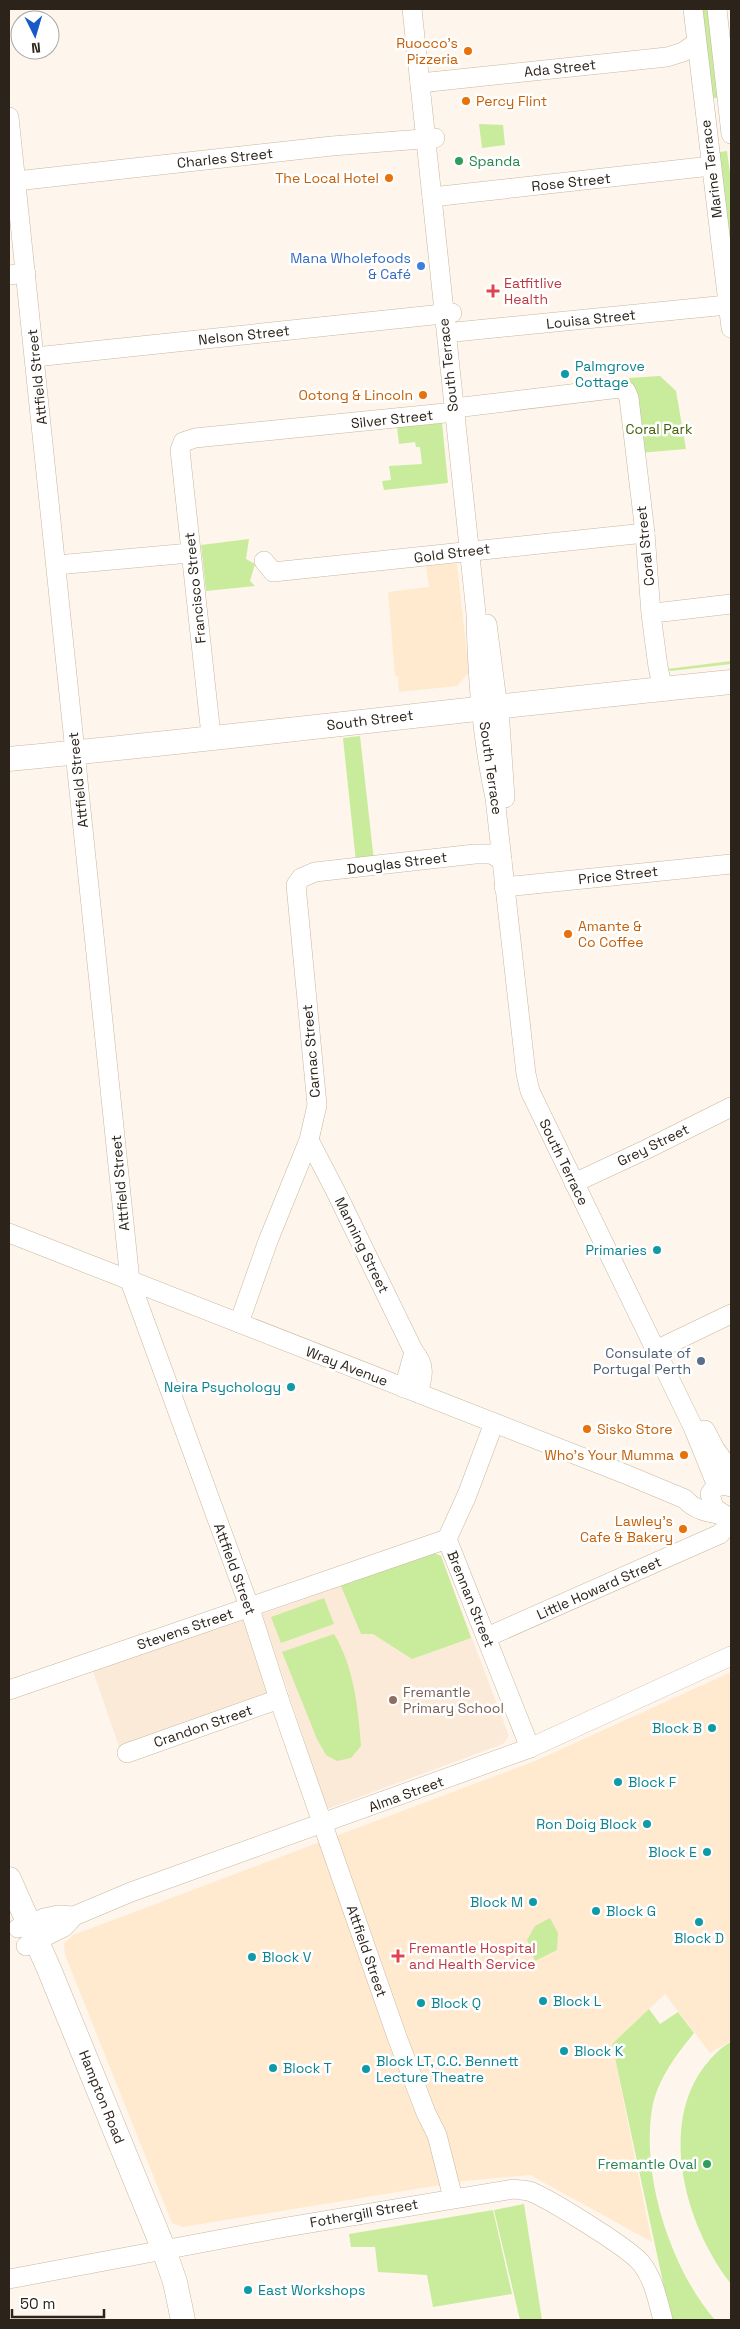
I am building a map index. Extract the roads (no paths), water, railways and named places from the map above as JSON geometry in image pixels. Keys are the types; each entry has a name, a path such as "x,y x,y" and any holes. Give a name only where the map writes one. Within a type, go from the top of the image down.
{"main road":[{"name":"South Street","path":"9,758 210,726 662,683 731,671"},
{"name":"South Street","path":"662,683 731,682"},
{"name":"South Street","path":"9,746 75,746 489,700"},
{"name":"Hampton Road","path":"9,1879 27,1935 157,2251 175,2282 183,2320"},
{"name":"Hampton Road","path":"9,1905 27,1935"},
{"name":"Hampton Road","path":"157,2251 161,2286 168,2320"}],"street":[{"name":"South Terrace","path":"412,9 425,83"},
{"name":"South Terrace","path":"421,9 430,139 473,551 509,886 536,1081 578,1181 660,1348 714,1449 731,1471"},
{"name":"Marine Terrace","path":"693,9 710,166 731,328"},
{"name":"Marine Terrace","path":"717,9 731,134"},
{"name":"Ada Street","path":"425,83 667,57 683,52 696,43"},
{"name":"Attfield Street","path":"9,117 16,181 18,274 35,358 130,1281 249,1606 279,1699 397,2037 426,2113 437,2135 453,2198"},
{"path":"706,126 731,123"},
{"name":"Charles Street","path":"16,181 332,146 430,139"},
{"name":"Rose Street","path":"436,197 710,166"},
{"name":"Louisa Street","path":"455,332 727,305"},
{"name":"South Terrace","path":"448,313 455,332 458,409"},
{"name":"Nelson Street","path":"35,358 448,313"},
{"name":"Silver Street","path":"180,450 183,442 196,438 458,409 620,388 627,393 629,402"},
{"name":"Coral Street","path":"629,402 651,614 662,683"},
{"name":"Francisco Street","path":"180,450 210,726"},
{"name":"Gold Street","path":"264,561 273,572 644,533"},
{"path":"57,565 190,553"},
{"path":"663,612 731,604"},
{"name":"South Terrace","path":"489,700 502,860 509,886"},
{"name":"Douglas Street","path":"296,885 301,878 315,872 484,853 491,854 502,860"},
{"name":"Price Street","path":"509,886 731,864"},
{"name":"Carnac Street","path":"239,1323 268,1241 309,1140 317,1105 296,885"},
{"name":"Grey Street","path":"578,1181 731,1107"},
{"name":"Manning Street","path":"309,1140 414,1352 420,1358 423,1376 411,1390"},
{"name":"Wray Avenue","path":"9,1233 684,1499 696,1508 728,1516"},
{"path":"660,1348 731,1314"},
{"name":"South Terrace","path":"660,1348 719,1489 714,1508 728,1516"},
{"name":"Brennan Street","path":"494,1423 468,1495 447,1539 530,1748"},
{"path":"684,1499 719,1489"},
{"name":"Little Howard Street","path":"487,1637 720,1534 726,1527 728,1516"},
{"name":"Stevens Street","path":"9,1690 447,1539"},
{"name":"Alma Street","path":"27,1935 58,1915 74,1916 131,1892 530,1748 731,1656"},
{"name":"Crandon Street","path":"127,1752 279,1699"},
{"name":"Fothergill Street","path":"9,2279 453,2198 514,2189 529,2191 544,2199 620,2246 641,2264 654,2288 663,2320"}],"place":[{"name":"Ruocco's Pizzeria","path":"468,51"},
{"name":"Percy Flint","path":"466,101"},
{"name":"Spanda","path":"459,161"},
{"name":"The Local Hotel","path":"389,178"},
{"name":"Mana Wholefoods & Café","path":"421,266"},
{"name":"Eatfitlive Health","path":"493,291"},
{"name":"Palmgrove Cottage","path":"565,374"},
{"name":"Ootong & Lincoln","path":"423,395"},
{"name":"Amante & Co Coffee","path":"568,934"},
{"name":"Primaries","path":"657,1250"},
{"name":"Consulate of Portugal Perth","path":"701,1361"},
{"name":"Neira Psychology","path":"291,1387"},
{"name":"Sisko Store","path":"587,1429"},
{"name":"Who's Your Mumma","path":"684,1455"},
{"name":"Lawley's Cafe & Bakery","path":"683,1529"},
{"name":"Fremantle Primary School","path":"393,1700"},
{"name":"Block B","path":"712,1728"},
{"name":"Block F","path":"618,1782"},
{"name":"Ron Doig Block","path":"647,1824"},
{"name":"Block E","path":"707,1852"},
{"name":"Block M","path":"533,1902"},
{"name":"Block G","path":"596,1911"},
{"name":"Block D","path":"699,1922"},
{"name":"Fremantle Hospital and Health Service","path":"398,1956"},
{"name":"Block V","path":"252,1957"},
{"name":"Block L","path":"543,2001"},
{"name":"Block Q","path":"421,2003"},
{"name":"Block K","path":"564,2051"},
{"name":"Block T","path":"273,2068"},
{"name":"Block LT, C.C. Bennett Lecture Theatre","path":"366,2069"},
{"name":"Fremantle Oval","path":"707,2164"},
{"name":"East Workshops","path":"248,2290"}],"park label":[{"name":"Coral Park","path":"659,429"}]}
